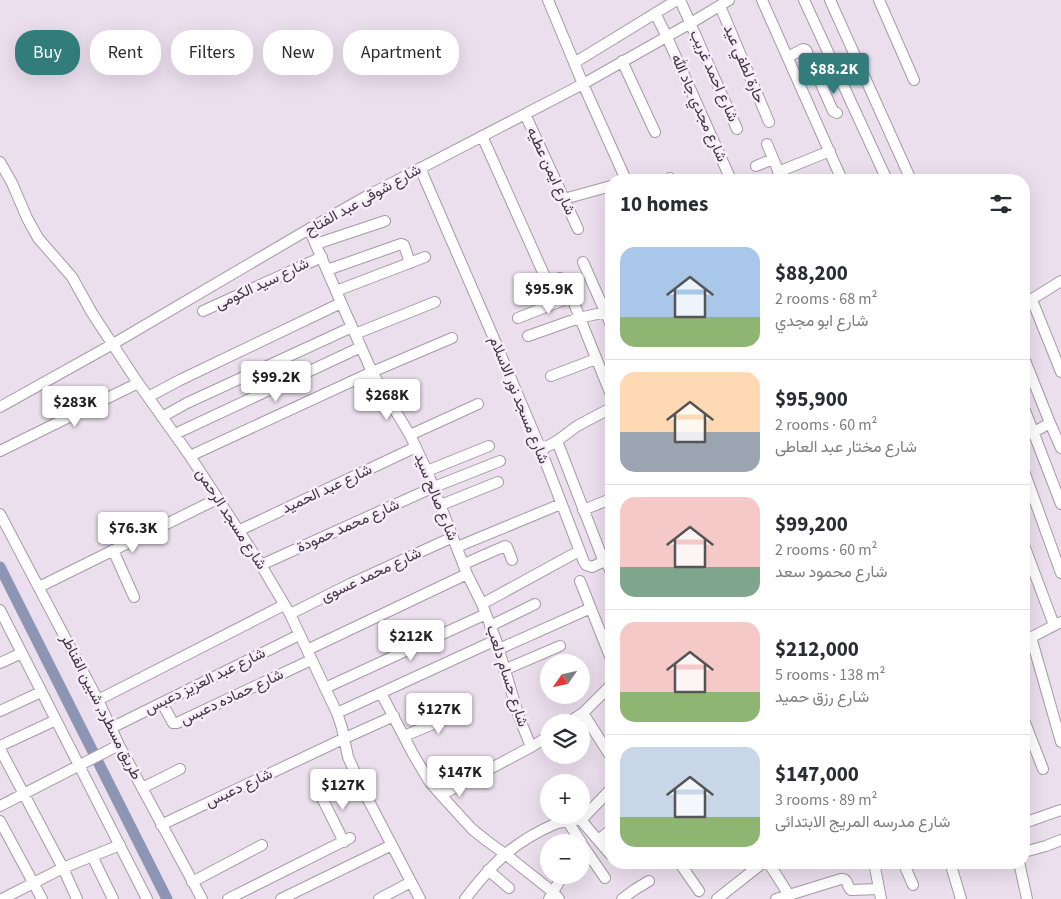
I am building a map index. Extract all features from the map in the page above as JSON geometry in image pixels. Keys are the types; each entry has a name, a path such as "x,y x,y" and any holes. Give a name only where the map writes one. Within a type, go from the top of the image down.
{"street":[{"path":"548,0 623,174"},
{"path":"574,63 679,0"},
{"name":"شارع احمد غريب","path":"679,0 691,23 737,129"},
{"name":"شارع شوقى عبد الفتاح","path":"0,407 113,344 310,228 420,168 583,84 730,0"},
{"path":"762,0 840,174"},
{"path":"804,0 884,174"},
{"path":"830,0 908,174"},
{"path":"879,0 914,80"},
{"name":"حارة لطفي عيد","path":"720,6 769,122"},
{"name":"شارع مجدي جاد الله","path":"655,14 667,36 729,174"},
{"path":"788,57 804,49 806,50 833,111 837,113"},
{"path":"622,62 655,132"},
{"name":"شارع ايمن عطيه","path":"525,114 578,229"},
{"path":"482,136 546,279 548,281 557,278 564,281 605,381"},
{"path":"766,144 779,174"},
{"path":"784,174 830,151"},
{"path":"756,166 773,159"},
{"name":"شارع مسجد الرحمن","path":"0,162 12,183 32,228 45,247 72,277 92,313 148,398 190,456 261,565 287,610 338,713 348,757 361,786 420,899"},
{"name":"شارع مسجد نور الاسلام","path":"420,168 493,336 579,551"},
{"path":"564,199 605,188"},
{"path":"316,244 385,221"},
{"name":"شارع صالح سيد","path":"310,228 372,372 410,435 427,470 484,609"},
{"path":"327,270 401,244 404,245 410,263"},
{"name":"شارع سيد الكومى","path":"203,311 322,257"},
{"path":"336,291 426,257"},
{"path":"583,262 605,310"},
{"path":"1030,301 1061,282"},
{"path":"518,318 571,297"},
{"path":"162,417 187,402 354,330 435,302"},
{"path":"148,398 180,380 341,303"},
{"path":"1030,306 1061,372"},
{"path":"528,336 579,318 605,312"},
{"path":"190,456 372,372 452,338"},
{"path":"174,434 361,347"},
{"path":"551,376 596,359"},
{"path":"1030,373 1061,448"},
{"path":"0,450 138,383"},
{"path":"410,435 478,404"},
{"path":"538,445 546,448 577,426 605,411"},
{"path":"1030,433 1050,423"},
{"path":"1030,435 1061,504"},
{"path":"557,441 583,510 605,556"},
{"path":"427,470 490,446"},
{"name":"شارع عبد الحميد","path":"238,531 416,447"},
{"name":"شارع محمد حمودة","path":"261,565 434,487 500,461"},
{"path":"441,505 498,482"},
{"path":"1030,488 1061,573"},
{"path":"38,587 217,499"},
{"path":"583,510 605,501"},
{"name":"شارع محمد عسوى","path":"98,700 287,610 455,542 561,504"},
{"name":"طريق مسطرد, شبين القناطر","path":"0,514 98,700 119,745 202,899"},
{"path":"309,655 505,546 512,560"},
{"path":"112,550 134,597"},
{"path":"325,688 484,609 579,551 589,567 605,561"},
{"path":"1030,558 1057,623 1030,637"},
{"path":"580,581 605,644"},
{"path":"490,626 535,604"},
{"path":"338,713 497,644 591,608"},
{"name":"شارع حسام دلعب","path":"484,609 497,644 519,717 532,747"},
{"path":"0,610 56,720 83,764 147,899"},
{"name":"شارع عبد العزيز دعبس","path":"111,728 299,635"},
{"path":"504,670 560,646"},
{"path":"1030,648 1061,742"},
{"path":"0,663 22,654"},
{"name":"شارع حماده دعبس","path":"162,703 173,723 178,723 309,655"},
{"path":"0,711 41,692"},
{"path":"381,693 429,781 472,829 505,854 554,897 559,884"},
{"path":"605,693 583,713 605,748"},
{"path":"404,736 465,710"},
{"path":"345,738 394,716"},
{"path":"56,720 0,748 63,868 77,899"},
{"path":"1030,735 1043,769"},
{"name":"شارع دعبس","path":"161,825 345,738"},
{"path":"441,795 540,742"},
{"path":"0,806 119,745"},
{"path":"142,788 180,768"},
{"path":"228,899 347,840 319,792"},
{"path":"590,811 605,795"},
{"path":"1030,821 1061,810"},
{"path":"0,821 42,899"},
{"path":"465,899 488,870 505,854 534,834 555,824"},
{"path":"584,824 605,848"},
{"path":"598,840 605,835"},
{"path":"1030,850 1061,840"},
{"path":"192,882 262,844"},
{"path":"2,899 63,868 120,845"},
{"path":"281,899 392,845"},
{"path":"92,856 112,899"},
{"path":"590,857 605,878"},
{"path":"684,869 699,891"},
{"path":"717,899 755,869"},
{"path":"772,869 789,895"},
{"path":"776,899 844,879 848,882 851,890 879,894 875,869"},
{"path":"906,869 913,885"},
{"path":"952,869 961,899"},
{"path":"1021,869 1027,899"},
{"path":"488,870 509,888"},
{"path":"622,899 649,881"},
{"path":"378,899 411,882"}],"waterway":[{"path":"0,567 167,899"}]}
